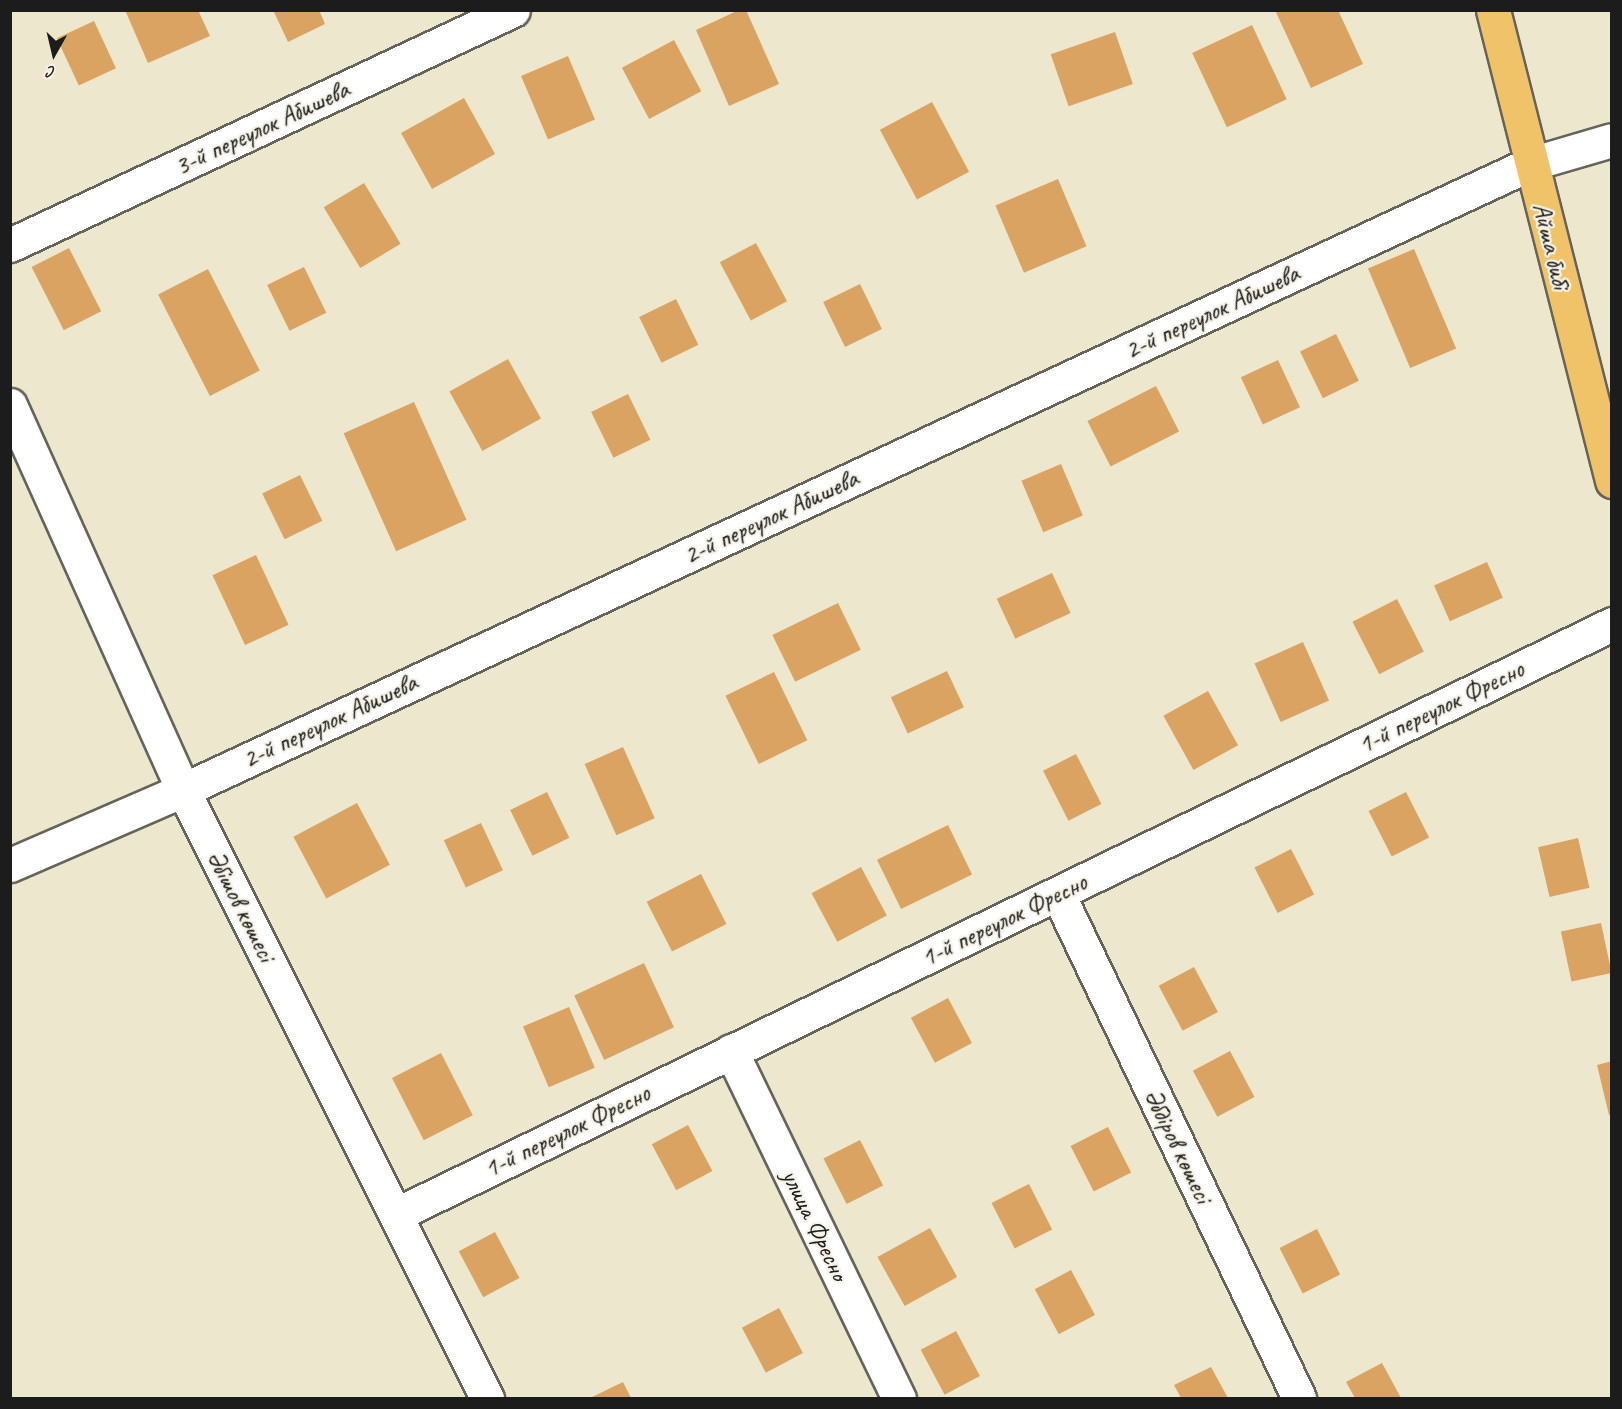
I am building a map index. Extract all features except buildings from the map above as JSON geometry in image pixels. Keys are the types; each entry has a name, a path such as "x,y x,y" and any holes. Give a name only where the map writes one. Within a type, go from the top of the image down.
{"main road":[{"name":"Айша бибі","path":"1493,10 1611,481"}],"street":[{"name":"3-й переулок Абишева","path":"10,245 513,10"},
{"name":"2-й переулок Абишева","path":"10,865 183,790 1530,164 1611,140"},
{"name":"Әбішов көшесі","path":"10,405 183,790 487,1398"},
{"name":"1-й переулок Фресно","path":"397,1214 1611,624"},
{"name":"Әбдіров көшесі","path":"1058,894 1299,1398"},
{"name":"улица Фресно","path":"731,1051 899,1398"}]}
